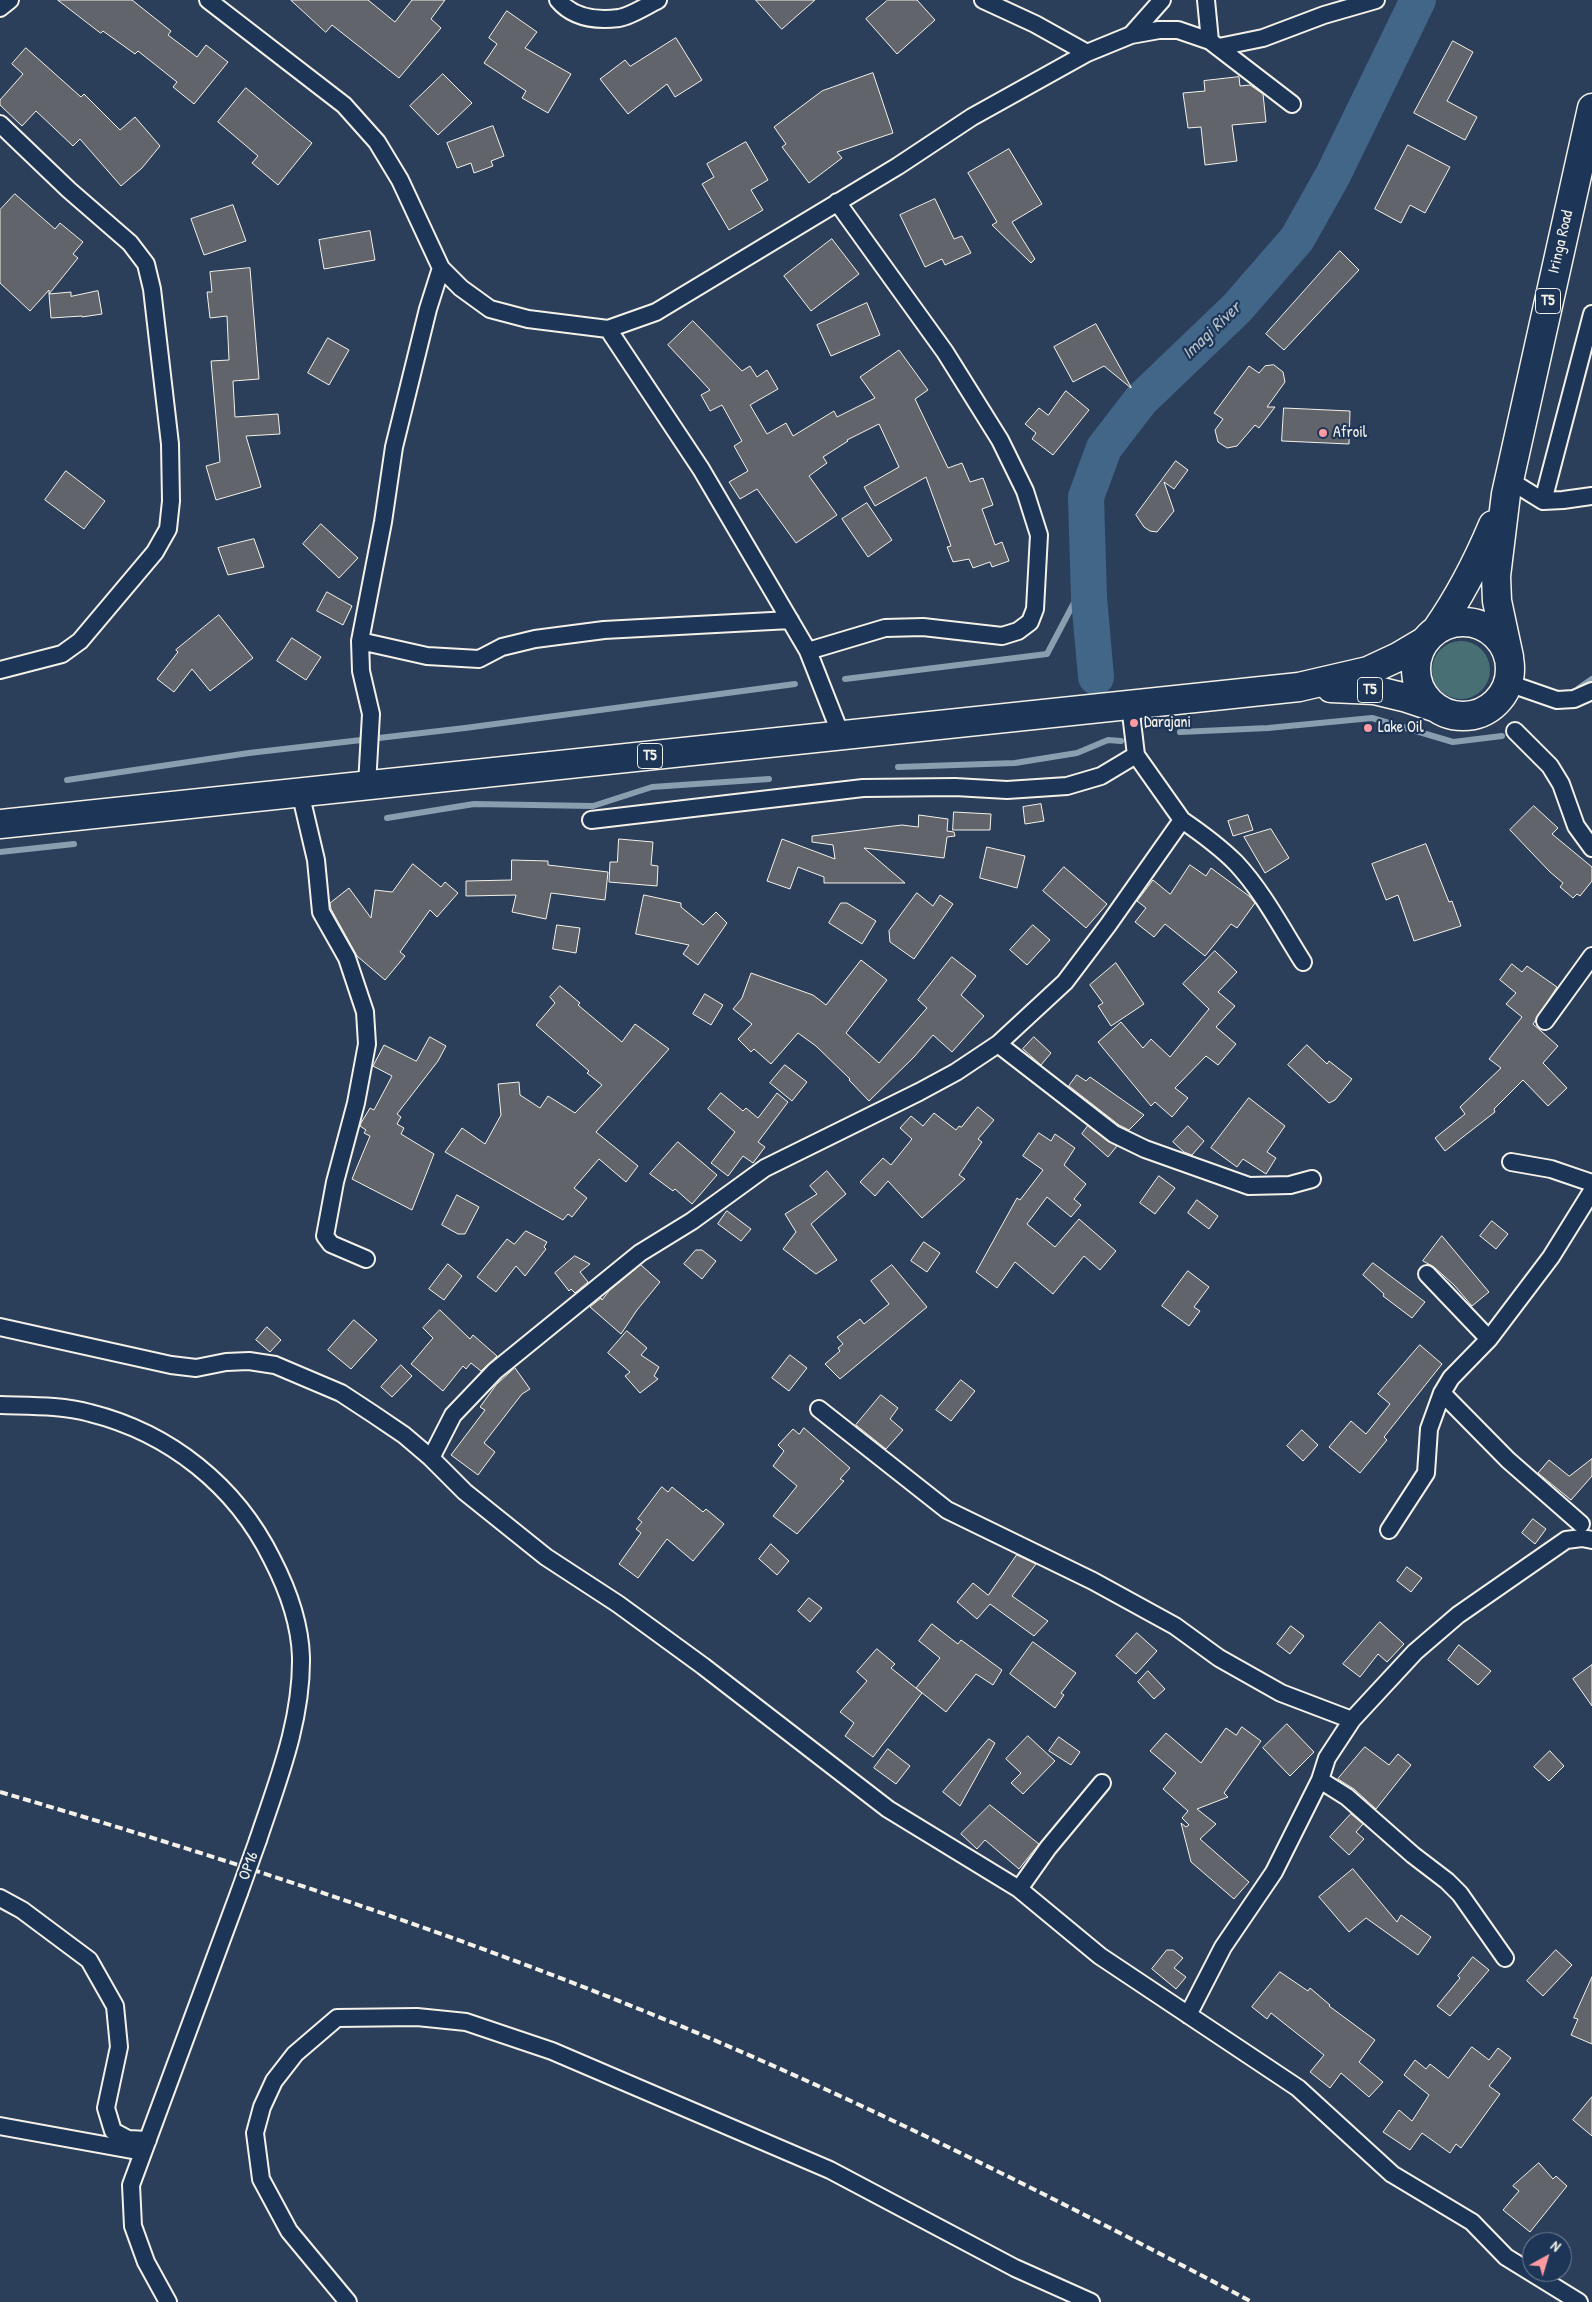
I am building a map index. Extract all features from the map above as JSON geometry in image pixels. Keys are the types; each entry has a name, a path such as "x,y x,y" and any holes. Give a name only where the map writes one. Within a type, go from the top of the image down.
{"highway":[{"name":"Iringa Road","path":"1508,487 1583,184 1592,108"},
{"name":"T5","path":"1437,708 1421,689 1416,677 1416,663 1419,652 1458,598 1476,567 1508,487"},
{"name":"T5","path":"1299,687 1374,690 1407,698 1459,716 1477,714 1498,701 1509,670 1496,601 1496,576 1508,487"},
{"name":"T5","path":"0,824 1299,687 1368,671 1398,657 1431,635 1458,622 1468,622 1485,627 1496,635 1509,670"}],"street":[{"path":"0,8 10,0"},
{"path":"208,0 344,105 377,142 400,180 441,268 461,288 490,309 528,319 608,329 656,312 898,166 972,117 1087,54 1131,35 1159,30 1178,30 1215,44 1292,104"},
{"path":"558,0 564,8 587,19 620,18 658,0"},
{"path":"983,0 1035,24 1087,54"},
{"path":"1131,35 1162,0"},
{"path":"1206,0 1215,44"},
{"path":"1215,44 1263,38 1321,8 1376,0"},
{"path":"0,124 69,190 130,243 146,264 152,289 170,444 171,501 168,529 155,552 80,641 62,654 0,670"},
{"path":"808,651 885,628 923,627 1002,636 1018,631 1030,622 1034,609 1036,581 1039,534 1025,491 1000,440 945,352 837,202"},
{"path":"367,785 371,714 361,671 360,641 383,522 394,447 428,308 441,268"},
{"path":"1543,501 1592,314"},
{"path":"608,329 701,469 808,651 841,735"},
{"path":"1508,487 1543,501 1592,496"},
{"path":"360,641 427,656 479,659 502,646 535,639 604,630 790,620"},
{"path":"1509,670 1558,700 1574,700 1592,691"},
{"path":"1130,705 1136,755 1182,820 1215,843 1237,864 1262,898 1303,962"},
{"path":"1515,731 1550,766 1561,784 1576,826 1592,848"},
{"path":"591,820 863,788 955,787 1008,790 1067,786 1101,776 1136,755"},
{"path":"300,792 316,860 321,912 352,972 365,1012 367,1044 356,1103 335,1182 325,1236 331,1244 366,1259"},
{"path":"432,1458 453,1415 495,1372 640,1252 692,1221 765,1168 919,1092 956,1072 998,1044 1065,982 1108,926 1182,820"},
{"path":"1545,1021 1592,956"},
{"path":"998,1044 1114,1134 1145,1149 1250,1186 1290,1185 1312,1179"},
{"path":"1512,1162 1551,1169 1592,1183"},
{"path":"1388,1530 1426,1474 1429,1429 1442,1392 1451,1378 1489,1339 1551,1257 1592,1191"},
{"path":"1427,1274 1489,1339"},
{"path":"0,1327 171,1365 196,1368 226,1362 249,1361 274,1365 341,1393 404,1435 432,1458 465,1492 532,1546 618,1604 888,1809 1019,1889 1100,1956 1298,2088 1392,2174 1472,2222 1506,2257 1579,2302"},
{"path":"1188,2015 1224,1946 1274,1872 1320,1780 1327,1758 1352,1720 1415,1652 1458,1615 1566,1540 1587,1518 1508,1460 1442,1392"},
{"name":"OP16","path":"0,1405 35,1406 89,1412 135,1428 175,1449 209,1476 239,1505 261,1536 282,1579 294,1616 301,1655 294,1729 240,1893 131,2185 133,2226 146,2262 168,2302"},
{"path":"819,1409 947,1510 1101,1585 1175,1626 1219,1658 1281,1693 1352,1720"},
{"path":"1566,1540 1582,1538 1592,1540"},
{"path":"1320,1780 1347,1797 1460,1894 1505,1958"},
{"path":"1019,1889 1048,1848 1102,1783"},
{"path":"0,1898 22,1910 89,1960 115,2006 119,2047 106,2108 112,2132 146,2146"},
{"path":"348,2302 288,2231 261,2179 255,2133 262,2107 274,2081 295,2054 337,2018 417,2017 466,2022 552,2051 830,2170 1015,2268 1091,2302"},
{"path":"0,2126 146,2146"}],"green space":[{"path":"1455,641 1467,641 1482,649 1490,664 1490,676 1482,691 1467,699 1455,699 1440,691 1432,676 1432,664 1440,649"}],"building":[{"path":"58,0 132,0 171,31 168,35 197,57 206,45 228,62 194,104 173,87 177,82 138,51 135,54 103,31 101,33"},
{"path":"291,0 368,0 395,22 412,0 445,0 431,19 441,28 399,78 332,25 326,32"},
{"path":"756,0 815,0 782,29"},
{"path":"888,0 917,0 935,20 897,54 866,19"},
{"path":"507,11 537,32 525,48 571,74 548,113 522,98 526,91 484,63 497,44 489,38"},
{"path":"676,38 702,80 675,97 667,84 628,114 600,79 625,60 630,66"},
{"path":"1453,41 1473,52 1447,101 1477,117 1465,140 1414,113"},
{"path":"26,48 81,97 84,94 120,130 135,117 160,146 142,168 121,186 80,139 73,146 36,111 22,126 0,105 0,100 23,74 12,64"},
{"path":"873,73 893,133 837,152 842,158 809,183 782,147 786,144 774,127 822,91"},
{"path":"443,74 472,103 438,135 410,106"},
{"path":"1239,77 1240,86 1250,85 1263,94 1266,122 1232,125 1237,161 1205,165 1201,127 1188,128 1183,93 1205,91 1204,81"},
{"path":"246,88 312,143 278,185 252,163 258,156 218,122"},
{"path":"493,126 504,156 491,161 493,166 474,173 471,163 457,168 447,143"},
{"path":"746,142 768,180 751,190 763,210 729,230 702,184 714,177 707,164"},
{"path":"1408,145 1450,167 1425,213 1410,205 1401,223 1375,209"},
{"path":"1009,149 1042,204 1012,222 1035,259 1031,263 992,225 997,222 968,173"},
{"path":"15,194 55,229 60,223 83,242 73,254 78,258 49,294 49,290 30,311 0,283 0,210"},
{"path":"935,199 954,239 962,236 971,253 945,265 942,259 925,267 900,215"},
{"path":"233,205 246,241 204,255 191,219"},
{"path":"370,231 375,260 324,269 319,240"},
{"path":"832,239 859,274 811,311 784,276"},
{"path":"1340,251 1359,270 1284,350 1266,334"},
{"path":"250,268 259,379 233,381 235,417 278,414 280,434 246,436 261,487 216,500 206,466 220,462 211,361 229,360 227,316 210,318 207,292 212,292 210,272"},
{"path":"98,291 102,314 51,318 49,294 71,292 71,296"},
{"path":"867,303 880,335 831,356 817,325"},
{"path":"693,321 742,371 750,366 757,377 767,370 778,389 750,405 767,434 786,423 793,436 834,411 837,417 875,398 860,377 899,350 928,390 915,399 948,468 962,463 970,482 983,478 993,505 982,509 995,545 1002,542 1009,561 992,567 990,562 973,568 969,559 953,562 947,547 951,546 926,477 875,506 864,487 899,467 879,424 847,440 823,457 827,463 809,476 837,515 796,543 757,489 740,499 729,482 748,471 734,446 742,441 722,405 710,411 701,395 710,390 668,345"},
{"path":"1096,324 1131,388 1104,366 1073,382 1054,347"},
{"path":"328,338 349,350 329,385 308,373"},
{"path":"1274,365 1283,372 1285,382 1267,407 1275,407 1259,428 1255,425 1237,446 1227,448 1218,442 1215,430 1223,419 1214,413 1249,366 1259,373 1265,366"},
{"path":"1066,391 1089,410 1053,455 1032,439 1036,433 1025,424 1039,408 1048,415"},
{"path":"1284,408 1350,411 1349,444 1282,441"},
{"path":"1176,461 1188,470 1174,489 1164,482 1174,511 1157,532 1150,531 1144,527 1136,515"},
{"path":"66,471 105,501 84,529 45,500"},
{"path":"867,503 892,540 868,557 842,519"},
{"path":"321,524 358,558 339,578 303,544"},
{"path":"254,539 264,567 228,575 218,548"},
{"path":"327,592 352,606 343,625 317,611"},
{"path":"219,615 253,658 210,691 192,669 174,692 157,679 178,652 176,650"},
{"path":"292,638 321,657 306,680 277,661"},
{"path":"1041,804 1044,821 1025,824 1023,807"},
{"path":"1534,806 1558,828 1552,834 1592,867 1592,881 1580,896 1577,894 1573,898 1560,887 1563,883 1510,830"},
{"path":"954,812 991,814 990,830 953,830"},
{"path":"919,815 948,819 947,831 954,832 955,836 947,837 944,858 864,848 905,883 824,883 824,877 798,867 790,889 767,881 782,839 835,859 833,845 812,842 812,836 902,825 918,827"},
{"path":"1248,815 1253,830 1233,836 1228,821"},
{"path":"1271,829 1289,858 1265,873 1244,837"},
{"path":"619,839 653,842 651,865 658,866 657,886 609,882 610,862 617,862"},
{"path":"1426,844 1449,902 1452,901 1461,926 1414,941 1398,895 1386,900 1372,864"},
{"path":"987,847 1025,856 1017,888 980,878"},
{"path":"512,860 548,861 548,865 608,872 605,900 551,893 546,919 512,912 516,895 466,896 466,881 511,880"},
{"path":"413,864 441,887 445,882 458,893 437,917 430,910 400,952 405,956 385,980 357,956 331,909 330,903 349,888 371,918 375,890 392,892"},
{"path":"1190,865 1206,876 1211,868 1249,896 1255,903 1237,928 1231,924 1205,956 1165,924 1154,937 1135,922 1146,908 1137,901 1153,880 1170,894"},
{"path":"1064,867 1107,904 1086,928 1043,891"},
{"path":"917,893 933,906 940,895 953,904 914,959 890,942 889,931"},
{"path":"644,895 681,903 681,907 703,925 716,912 727,923 698,965 683,954 689,945 636,934"},
{"path":"841,903 847,903 876,921 862,944 829,923"},
{"path":"557,925 580,928 576,953 553,949"},
{"path":"1033,925 1050,940 1027,965 1010,950"},
{"path":"1215,951 1237,972 1218,992 1235,1006 1216,1027 1236,1044 1218,1065 1206,1056 1175,1088 1188,1098 1172,1117 1155,1102 1151,1106 1098,1042 1121,1022 1143,1048 1151,1039 1170,1057 1209,1009 1183,984"},
{"path":"952,957 976,976 961,995 984,1016 952,1052 933,1035 914,1057 869,1101 850,1079 816,1046 798,1033 771,1064 754,1049 751,1052 738,1039 752,1024 733,1009 742,998 751,973 813,995 826,1005 861,960 887,980 846,1033 879,1063 927,1008 918,1000"},
{"path":"1116,963 1144,1004 1111,1026 1098,1006 1103,1003 1090,985"},
{"path":"1512,964 1522,972 1527,966 1557,987 1533,1024 1558,1046 1543,1063 1567,1088 1548,1106 1523,1080 1494,1109 1495,1112 1445,1151 1435,1138 1465,1114 1460,1107 1501,1068 1489,1059 1522,1017 1506,1004 1516,993 1500,980"},
{"path":"560,986 580,1003 578,1005 622,1042 635,1024 669,1049 596,1132 638,1166 626,1182 599,1159 574,1188 587,1198 572,1217 568,1214 563,1220 445,1152 462,1128 485,1144 501,1115 498,1084 519,1082 520,1095 540,1108 548,1096 575,1113 602,1085 587,1073 589,1071 536,1025 555,1003 550,997"},
{"path":"705,994 723,1005 711,1025 693,1014"},
{"path":"430,1037 446,1046 438,1061 397,1114 401,1117 397,1124 404,1128 401,1134 434,1154 412,1210 352,1179 370,1136 364,1133 366,1130 360,1126 361,1123 370,1108 374,1110 392,1076 373,1066 384,1045 416,1061"},
{"path":"1034,1037 1051,1053 1041,1065 1023,1049"},
{"path":"1307,1045 1327,1064 1329,1061 1352,1079 1335,1100 1329,1103 1288,1065"},
{"path":"785,1065 807,1082 792,1101 770,1083"},
{"path":"1077,1075 1086,1081 1090,1077 1144,1115 1129,1130 1119,1125 1069,1086"},
{"path":"721,1093 743,1111 746,1108 758,1118 777,1093 788,1102 758,1142 765,1147 753,1163 743,1156 728,1176 711,1163 735,1132 708,1109"},
{"path":"1249,1098 1285,1126 1267,1152 1276,1158 1266,1174 1243,1159 1237,1167 1211,1148"},
{"path":"978,1107 994,1120 978,1139 982,1142 959,1175 965,1179 922,1218 888,1181 875,1196 860,1182 883,1158 891,1165 912,1139 900,1128 911,1116 923,1126 934,1113 956,1130 959,1126 961,1127"},
{"path":"1088,1126 1117,1146 1108,1157 1082,1134"},
{"path":"1188,1126 1204,1141 1192,1155 1184,1152 1173,1142"},
{"path":"1039,1133 1051,1141 1055,1134 1075,1148 1064,1165 1086,1184 1074,1199 1081,1205 1071,1217 1047,1197 1027,1224 1055,1247 1079,1219 1116,1251 1100,1270 1084,1256 1053,1294 1015,1262 997,1288 976,1272 1017,1198 1020,1200 1043,1170 1023,1156"},
{"path":"678,1142 717,1175 692,1204 675,1189 673,1191 650,1174"},
{"path":"827,1171 846,1194 811,1224 837,1260 816,1274 783,1249 796,1232 785,1214 817,1194 810,1186"},
{"path":"1159,1176 1175,1188 1155,1214 1140,1203"},
{"path":"457,1195 479,1207 465,1234 458,1234 442,1225"},
{"path":"1197,1200 1218,1216 1209,1229 1188,1213"},
{"path":"727,1211 751,1229 741,1241 718,1224"},
{"path":"1492,1221 1508,1234 1496,1249 1480,1236"},
{"path":"526,1231 547,1242 544,1247 546,1249 525,1276 516,1266 496,1292 477,1277 507,1239 514,1244"},
{"path":"1442,1236 1489,1292 1472,1306 1454,1285 1434,1267 1423,1261"},
{"path":"924,1242 940,1253 927,1272 911,1261"},
{"path":"696,1250 702,1250 716,1261 702,1279 684,1264"},
{"path":"575,1256 590,1264 580,1272 588,1282 575,1293 571,1289 569,1291 555,1273"},
{"path":"1373,1263 1425,1302 1412,1318 1383,1296 1384,1294 1363,1275"},
{"path":"448,1264 462,1276 444,1300 429,1289"},
{"path":"641,1265 660,1282 637,1310 621,1334 590,1307 601,1298 602,1300 609,1291"},
{"path":"892,1265 927,1307 840,1379 825,1364 840,1351 838,1348 843,1344 837,1337 860,1319 864,1324 889,1304 871,1281"},
{"path":"1188,1271 1209,1287 1194,1307 1200,1311 1189,1326 1162,1306"},
{"path":"440,1310 470,1339 473,1335 497,1356 481,1371 471,1363 466,1369 463,1366 443,1391 411,1364 433,1338 423,1328"},
{"path":"354,1320 377,1340 351,1369 328,1350"},
{"path":"267,1327 281,1340 270,1352 256,1340"},
{"path":"627,1331 647,1348 641,1355 659,1367 654,1376 658,1379 640,1393 625,1376 630,1372 608,1353"},
{"path":"1420,1345 1442,1364 1384,1437 1387,1440 1360,1473 1329,1447 1351,1421 1366,1434 1390,1404 1378,1394"},
{"path":"790,1355 807,1368 789,1391 772,1378"},
{"path":"401,1365 412,1376 392,1397 381,1387"},
{"path":"515,1368 530,1389 522,1394 484,1443 495,1452 478,1475 451,1455 485,1410 480,1407 496,1385"},
{"path":"961,1380 975,1391 951,1421 936,1410"},
{"path":"881,1395 898,1408 890,1419 903,1430 886,1449 856,1425"},
{"path":"804,1428 850,1468 840,1479 844,1481 797,1534 773,1516 797,1486 773,1466 784,1451 778,1445 793,1429 799,1434"},
{"path":"1302,1430 1318,1445 1303,1461 1287,1446"},
{"path":"1592,1459 1592,1476 1571,1500 1538,1473 1549,1460 1569,1476"},
{"path":"662,1487 668,1492 672,1487 703,1512 706,1509 724,1524 693,1561 667,1539 638,1578 619,1564 641,1533 636,1529 642,1522 638,1519"},
{"path":"1533,1519 1546,1529 1535,1544 1522,1533"},
{"path":"771,1544 789,1561 777,1575 759,1559"},
{"path":"1017,1555 1036,1564 1012,1596 1048,1621 1034,1636 990,1604 977,1619 957,1602 973,1583 988,1595"},
{"path":"1407,1567 1422,1578 1411,1592 1397,1581"},
{"path":"809,1598 822,1608 810,1622 798,1611"},
{"path":"1380,1622 1404,1644 1387,1662 1378,1654 1360,1677 1343,1664"},
{"path":"932,1624 958,1644 961,1640 1002,1670 993,1685 976,1674 946,1712 916,1688 940,1658 919,1641"},
{"path":"1291,1626 1304,1636 1290,1654 1277,1644"},
{"path":"1137,1633 1157,1651 1136,1674 1116,1656"},
{"path":"1033,1642 1076,1673 1061,1693 1064,1695 1055,1708 1010,1674"},
{"path":"1459,1645 1491,1671 1478,1685 1448,1660"},
{"path":"877,1649 895,1664 891,1668 922,1693 873,1757 845,1736 854,1723 840,1712 867,1681 857,1672"},
{"path":"1592,1665 1592,1706 1573,1679"},
{"path":"1148,1671 1165,1689 1154,1699 1138,1682"},
{"path":"1287,1724 1314,1752 1290,1776 1263,1748"},
{"path":"1242,1727 1261,1741 1224,1793 1228,1797 1197,1809 1216,1824 1200,1839 1249,1882 1234,1899 1191,1862 1181,1823 1186,1827 1189,1825 1182,1818 1188,1811 1163,1789 1176,1773 1150,1751 1166,1733 1201,1763 1226,1728 1236,1735"},
{"path":"1028,1736 1055,1761 1023,1794 1011,1783 1021,1773 1006,1759"},
{"path":"1059,1737 1080,1752 1071,1765 1049,1751"},
{"path":"989,1739 995,1743 960,1806 943,1792"},
{"path":"1365,1747 1389,1765 1398,1754 1411,1765 1376,1809 1354,1789 1338,1779"},
{"path":"888,1749 910,1766 896,1784 874,1768"},
{"path":"1550,1751 1564,1766 1549,1781 1534,1767"},
{"path":"990,1805 1039,1844 1019,1869 985,1840 977,1849 961,1834"},
{"path":"1351,1814 1363,1824 1356,1832 1364,1839 1349,1855 1330,1837"},
{"path":"1353,1869 1397,1922 1401,1915 1431,1937 1418,1955 1366,1918 1349,1932 1319,1897"},
{"path":"1167,1950 1173,1950 1183,1958 1174,1968 1186,1977 1176,1989 1152,1969"},
{"path":"1556,1950 1572,1965 1543,1996 1527,1981"},
{"path":"1473,1957 1489,1970 1450,2016 1437,2006 1460,1978 1458,1976"},
{"path":"1280,1972 1308,1991 1310,1988 1329,2006 1375,2040 1359,2062 1383,2082 1369,2097 1341,2073 1330,2088 1310,2072 1324,2055 1271,2013 1267,2019 1252,2007"},
{"path":"1592,1977 1592,2044 1571,2035 1578,2019 1574,2018"},
{"path":"1472,2047 1489,2060 1498,2048 1511,2058 1489,2086 1500,2094 1461,2148 1456,2144 1450,2153 1422,2133 1410,2150 1383,2132 1399,2110 1412,2121 1429,2095 1404,2075 1415,2060 1426,2069 1430,2064 1448,2078"},
{"path":"1592,2097 1592,2136 1573,2120"},
{"path":"1539,2163 1553,2179 1556,2176 1567,2186 1530,2232 1503,2210 1519,2191 1513,2186"}],"waterway":[{"name":"Imagi River","path":"1096,677 1089,598 1086,497 1104,448 1141,400 1237,308 1297,239 1333,175 1418,0"},
{"path":"845,679 1047,654 1076,599 1089,598"},
{"path":"1579,688 1592,679"},
{"path":"67,780 249,753 465,728 795,684"},
{"path":"1180,732 1268,728 1372,718 1453,742 1502,736"},
{"path":"898,767 1015,763 1077,753 1108,740 1121,741"},
{"path":"387,818 474,804 593,806 652,787 769,779"},
{"path":"0,852 74,844"}],"railway":[{"path":"0,1792 86,1817 341,1899 509,1959 676,2024 823,2088 967,2156 1252,2302"}],"place":[{"name":"Afroil","path":"1323,433"},
{"name":"Darajani","path":"1134,723"},
{"name":"Lake Oil","path":"1368,728"}]}
